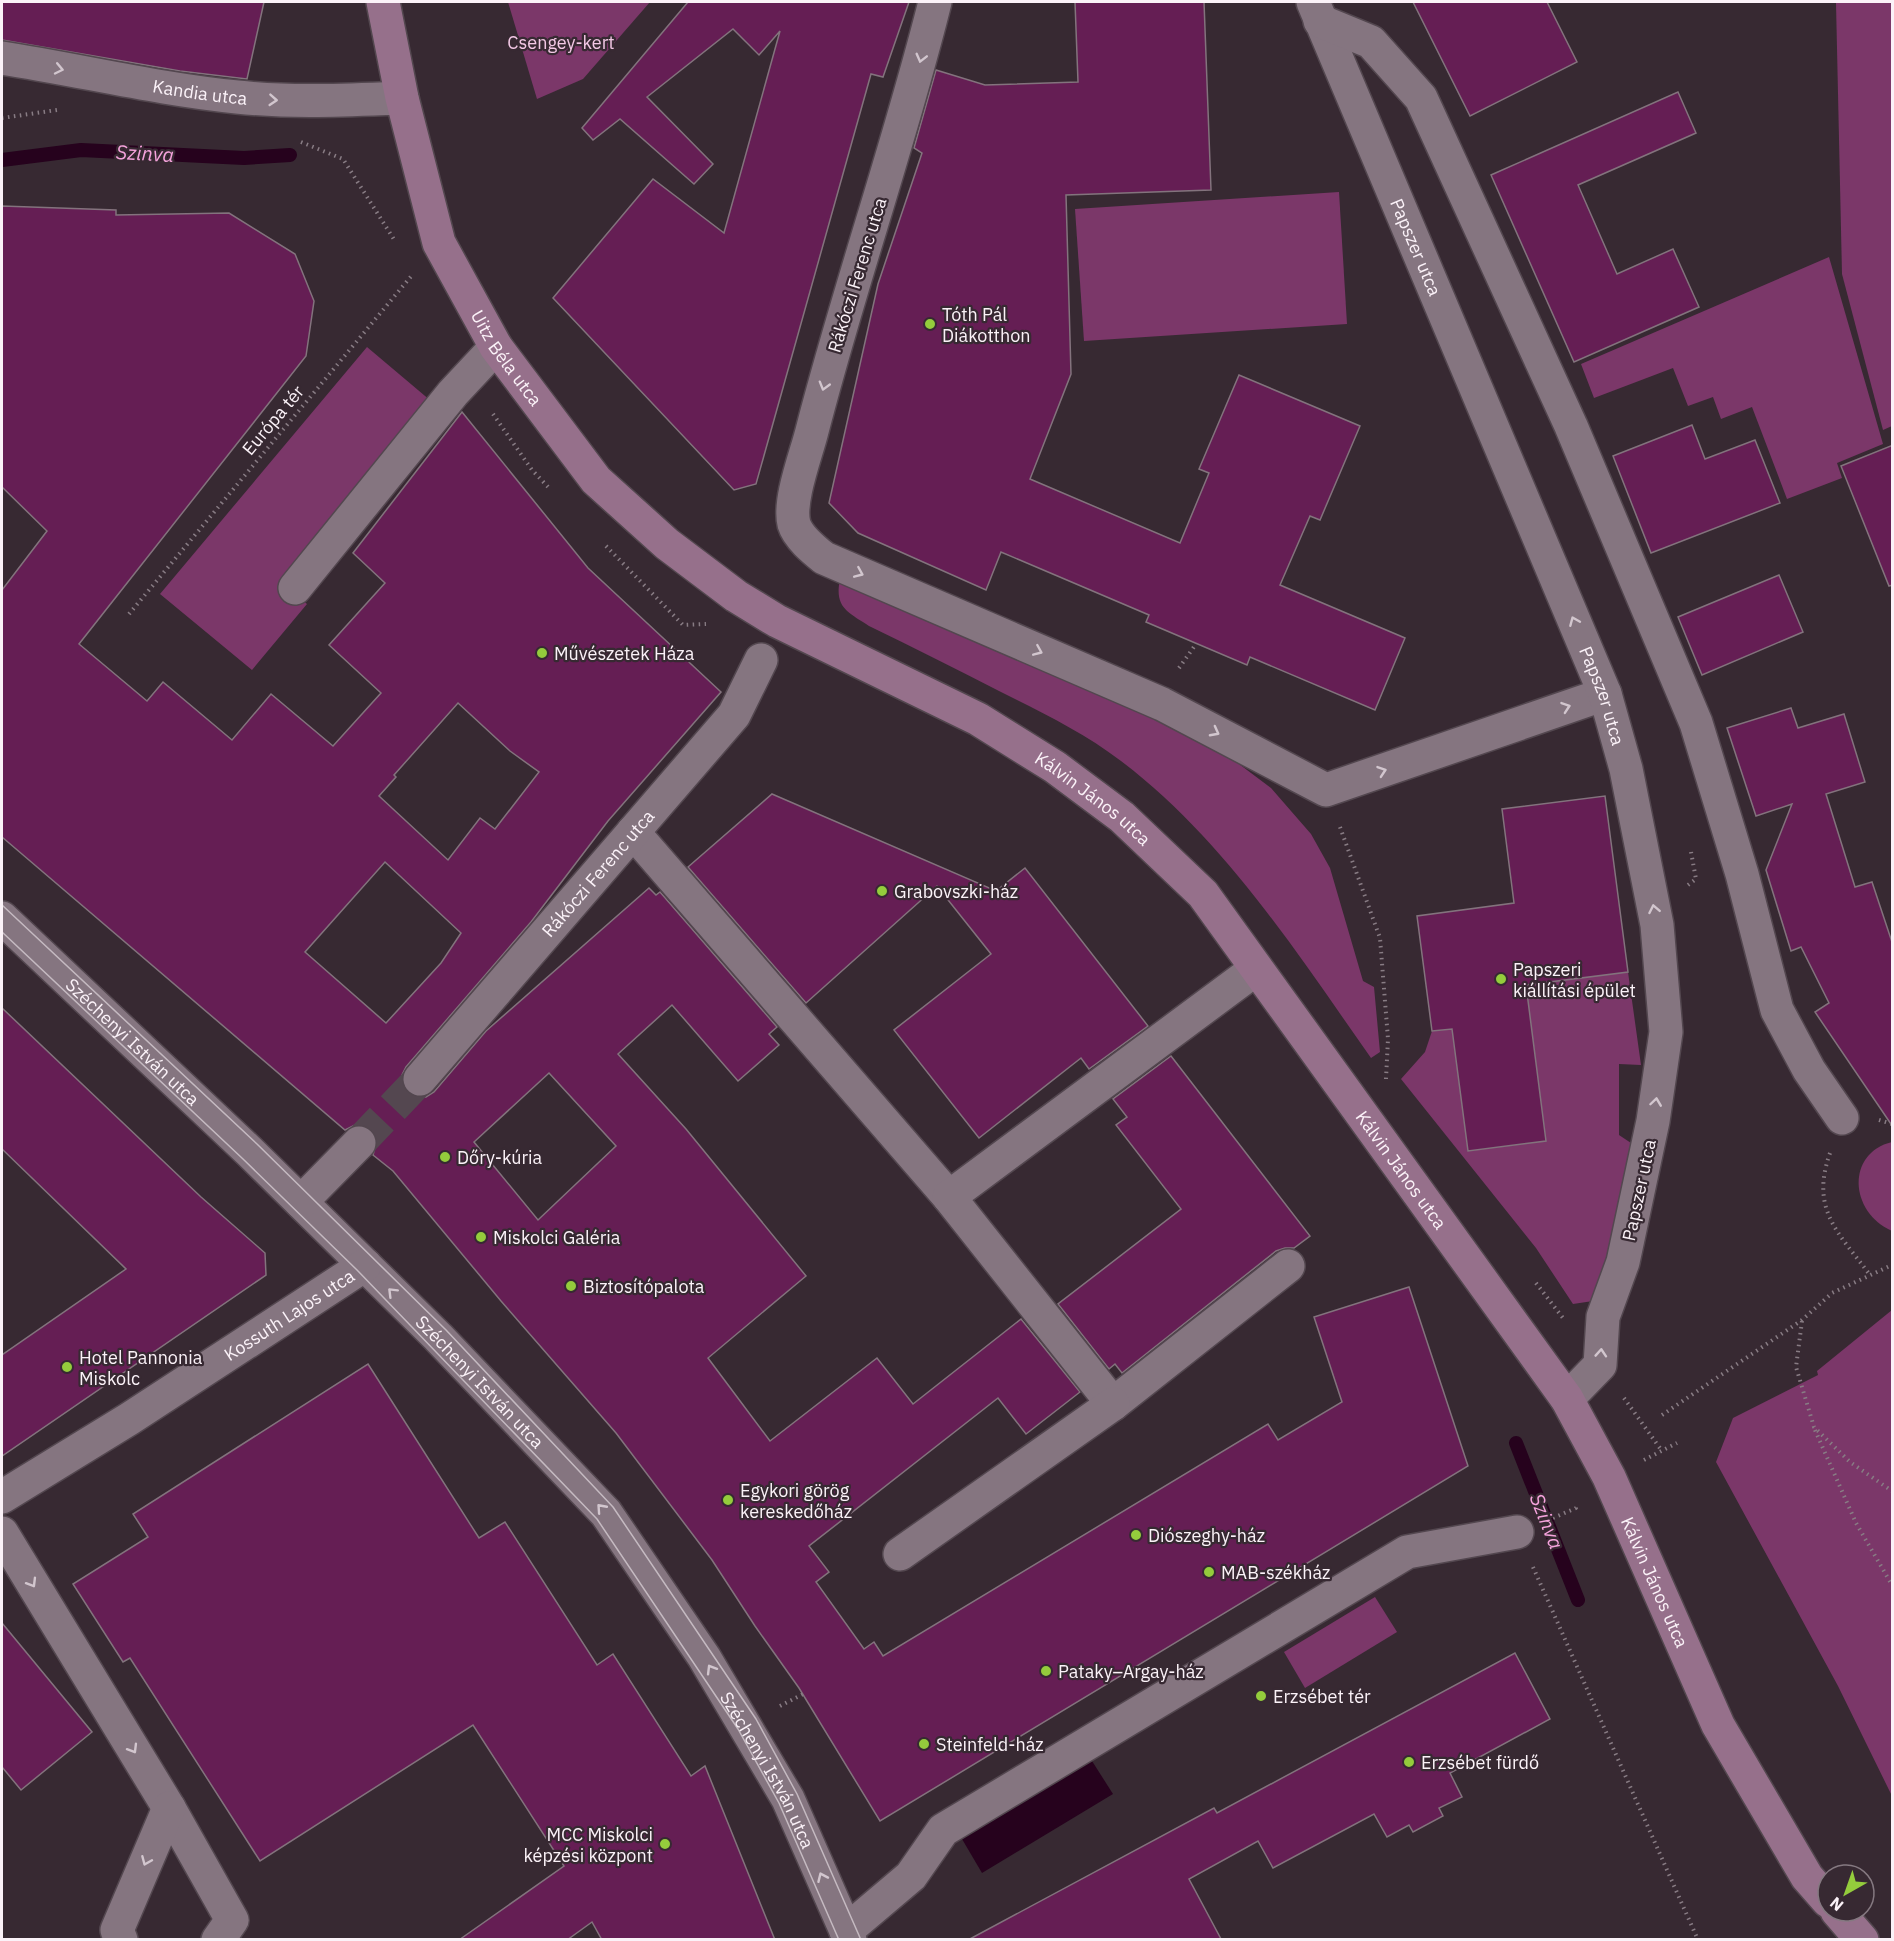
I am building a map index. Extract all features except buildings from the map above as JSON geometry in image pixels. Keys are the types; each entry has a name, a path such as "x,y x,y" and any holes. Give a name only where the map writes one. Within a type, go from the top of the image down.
{"street":[{"name":"Uitz Béla utca","path":"383,2 402,98 439,243 496,347 596,480 667,544 736,596 777,621"},
{"name":"Rákóczi Ferenc utca","path":"935,2 914,87 822,393 793,506 794,526 809,545 824,558 1162,704 1326,790"},
{"name":"Papszer utca","path":"1316,11 1605,694 1626,769 1657,925 1666,1032 1653,1121 1623,1262 1603,1317 1600,1365"},
{"name":"Papszer utca","path":"1316,11 1371,42 1421,98 1571,426 1696,723 1742,874 1777,1010 1809,1070 1842,1118"},
{"name":"Kandia utca","path":"2,58 106,78 236,97 289,101 402,98"},
{"path":"295,588 467,376 496,347"},
{"name":"Kálvin János utca","path":"777,621 978,719 1054,767 1122,817 1203,894 1567,1399 1609,1477 1718,1725 1807,1877 1816,1887"},
{"name":"Rákóczi Ferenc utca","path":"420,1079 734,715 761,660"},
{"path":"1326,790 1605,694"},
{"path":"633,832 949,1197 1113,1404"},
{"name":"Széchenyi István utca","path":"2,918 301,1202 438,1336 606,1513 704,1657 782,1790 848,1935"},
{"path":"949,1197 1256,969"},
{"path":"301,1202 359,1143"},
{"name":"Kossuth Lajos utca","path":"2,1497 129,1419 365,1265"},
{"path":"900,1554 1113,1404 1288,1266"},
{"path":"1567,1399 1600,1365"},
{"path":"848,1935 911,1876 944,1830 1407,1552 1518,1532"},
{"path":"2,1533 169,1808 232,1920 218,1940"},
{"path":"122,1940 117,1930 169,1808"},
{"path":"1847,1923 1862,1940"}],"path":[{"path":"2,118 69,109"},
{"path":"293,138 343,159 397,243"},
{"name":"Európa tér","path":"129,615 415,271 420,282"},
{"path":"467,376 532,471 556,495"},
{"path":"603,544 683,625 777,621"},
{"path":"1326,790 1380,938 1389,1039 1385,1090"},
{"path":"1881,1119 1893,1124"},
{"path":"1821,1184 1827,1216 1870,1275"},
{"path":"1662,1415 1802,1320 1832,1293 1893,1265"},
{"path":"1532,1278 1600,1365 1662,1451 1677,1443"},
{"path":"1802,1320 1796,1367 1814,1427 1856,1523 1893,1585"},
{"path":"1814,1427 1850,1462 1893,1491"},
{"path":"1518,1532 1698,1940"}],"green space":[{"name":"Csengey-kert","path":"508,2 650,2 583,79 537,99"},
{"path":"1892,2 1892,426 1883,430 1842,274 1836,3"},
{"path":"1339,192 1347,324 1084,341 1075,209"},
{"path":"1829,257 1883,444 1837,463 1842,478 1787,499 1752,407 1721,419 1713,397 1688,406 1673,368 1594,398 1581,364"},
{"path":"367,347 431,401 280,581 307,604 252,670 160,594"},
{"path":"840,579 1207,740 1271,788 1311,834 1330,868 1363,981 1374,987 1380,1052 1371,1058 1257,899 1193,826 1158,792 1121,761 1077,732 869,626 849,613 839,597"},
{"path":"1628,972 1641,1065 1619,1064 1619,1135 1631,1143 1606,1269 1593,1301 1573,1304 1536,1248 1401,1079 1425,1052 1432,1031 1452,1029 1468,1151 1546,1141 1526,985"},
{"path":"1892,1142 1892,1231 1867,1211 1861,1197 1859,1183 1860,1170 1867,1158 1877,1148"},
{"path":"1892,1310 1892,1796 1838,1686 1716,1462 1733,1418 1818,1375 1817,1371"},
{"path":"1375,1597 1397,1632 1305,1688 1284,1652"}],"shaded area":[{"path":"1092,1761 1113,1794 982,1873 962,1839"}],"waterway":[{"name":"Szinva","path":"2,160 81,150 244,158 290,155"},
{"name":"Szinva","path":"1516,1443 1578,1600"}],"tunnel":[{"path":"359,1143 420,1079"}],"tram line":[{"path":"2,905 257,1144 446,1330 613,1507 756,1719 797,1794 861,1940"},
{"path":"2,932 357,1270 597,1519 738,1729 779,1803 839,1940"}],"place":[{"name":"Tóth Pál Diákotthon","path":"930,324"},
{"name":"Művészetek Háza","path":"542,653"},
{"name":"Grabovszki-ház","path":"882,891"},
{"name":"Papszeri kiállítási épület","path":"1501,979"},
{"name":"Dőry-kúria","path":"445,1157"},
{"name":"Miskolci Galéria","path":"481,1237"},
{"name":"Biztosítópalota","path":"571,1286"},
{"name":"Hotel Pannonia Miskolc","path":"67,1367"},
{"name":"Egykori görög kereskedőház","path":"728,1500"},
{"name":"Diószeghy-ház","path":"1136,1535"},
{"name":"MAB-székház","path":"1209,1572"},
{"name":"Pataky–Argay-ház","path":"1046,1671"},
{"name":"Erzsébet tér","path":"1261,1696"},
{"name":"Steinfeld-ház","path":"924,1744"},
{"name":"Erzsébet fürdő","path":"1409,1762"},
{"name":"MCC Miskolci képzési központ","path":"665,1844"}]}
